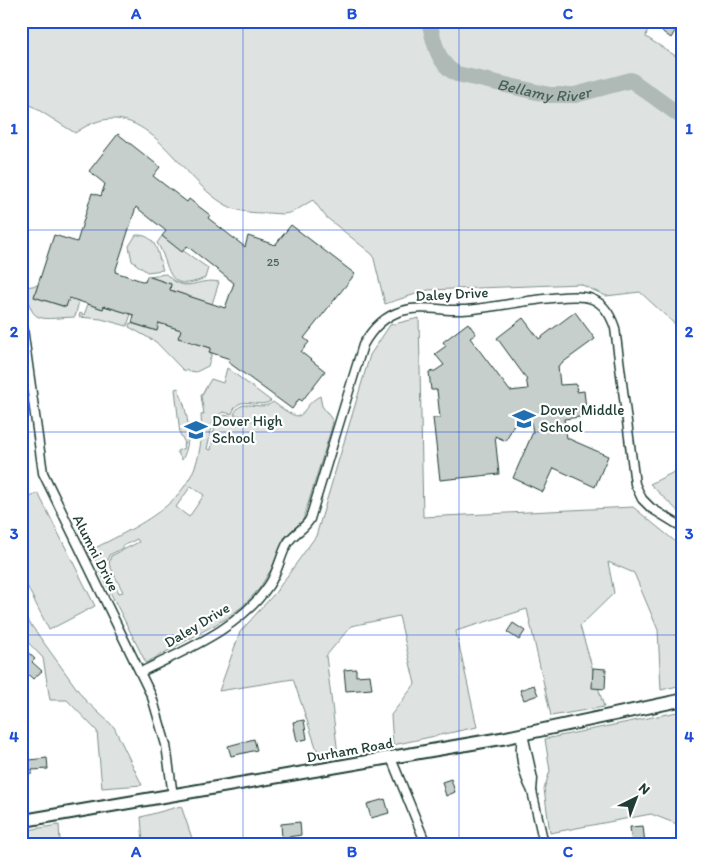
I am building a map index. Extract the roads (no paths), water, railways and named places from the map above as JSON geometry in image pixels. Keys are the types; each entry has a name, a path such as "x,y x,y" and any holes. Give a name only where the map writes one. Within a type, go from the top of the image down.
{"main road":[{"name":"Durham Road","path":"21,821 523,734 682,700"}],"street":[{"name":"Daley Drive","path":"141,672 217,632 253,606 268,587 288,541 310,519 363,345 378,325 402,311 420,308 465,310 571,296 593,299 602,305 609,312 615,328 632,465 638,490 642,499 651,508 682,527"},
{"name":"Alumni Drive","path":"21,314 43,473 141,672 159,715 173,779 173,796"},
{"path":"523,734 533,779 532,791 544,844"},
{"path":"391,758 426,844"}],"waterway":[{"name":"Bellamy River","path":"429,21 437,51 450,70 457,74 550,95 575,95 631,80 682,117"}],"place":[{"name":"Dover Middle School","path":"524,419"},
{"name":"Dover High School","path":"196,430"}]}
